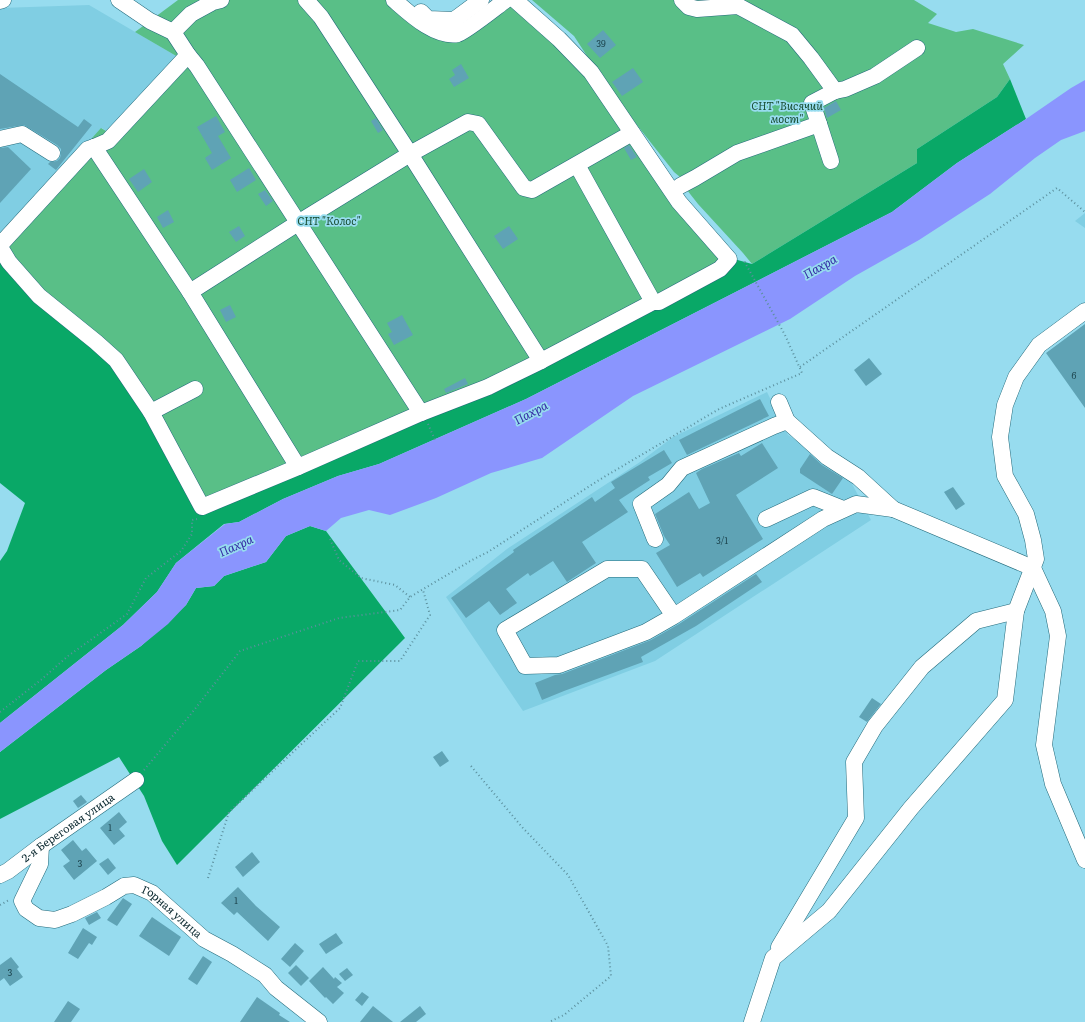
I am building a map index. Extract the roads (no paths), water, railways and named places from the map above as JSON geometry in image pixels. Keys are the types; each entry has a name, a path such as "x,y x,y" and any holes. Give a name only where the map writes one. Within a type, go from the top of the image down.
{"street":[{"path":"119,0 150,21 174,32 424,418"},
{"path":"174,32 191,14 213,2 220,0"},
{"path":"306,0 320,17 410,154 541,361"},
{"path":"394,0 423,24 444,34 459,34 506,0"},
{"path":"408,0 428,19 454,20 481,0"},
{"path":"188,55 108,140 94,147 88,148 0,246 9,262 40,296 116,360 151,412 202,507 298,467 424,418 541,361 653,302 659,302 720,269 729,258 679,202 591,72 559,39 515,0"},
{"path":"525,0 572,39 602,72 624,102 667,169 692,204 744,260"},
{"path":"682,0 689,7 696,9 738,6 792,35 835,91"},
{"path":"831,161 812,103 835,91 845,89 875,76 917,48"},
{"path":"190,292 410,154 468,122 478,124 524,188 532,190 632,133"},
{"path":"680,186 737,153 819,124"},
{"path":"0,139 22,134 52,154"},
{"path":"94,147 190,292 298,467"},
{"path":"577,165 653,302"},
{"path":"773,958 829,911 911,808 1005,700 1016,611 1036,559 1034,540 1026,514 1005,476 1000,437 1005,405 1016,377 1039,345 1085,310"},
{"path":"151,412 195,389"},
{"path":"779,402 787,421 827,457 858,478 893,509"},
{"path":"655,539 640,504 668,486 682,468 787,421"},
{"path":"766,519 813,497 843,510"},
{"path":"674,616 642,569 607,569 505,630 524,666 559,665 646,632 674,616 823,519 856,504 893,509 1033,568 1053,611 1058,636 1044,745 1053,784 1085,860"},
{"path":"752,1022 773,958 856,818 854,762 875,726 922,667 976,620 1016,611"},
{"name":"2-я Береговая улица","path":"0,875 8,871 41,846 136,780"},
{"name":"Горная улица","path":"41,846 40,864 22,900 26,909 39,918 55,920 72,914 124,886 134,885 152,893 204,939 232,954 264,975 276,988 319,1022"}],"water":[{"name":"Пахра","path":"1085,80 1085,131 1061,140 1035,158 990,194 919,240 855,276 790,319 633,396 542,458 491,473 436,498 390,515 369,510 341,518 326,531 310,526 286,536 266,562 224,576 214,586 196,588 186,605 168,624 0,752 0,723 123,625 157,592 176,563 225,524 239,522 283,499 338,476 379,464 526,399 892,212 957,163"}],"park label":[{"name":"СНТ \"Висячий мост\"","path":"787,112"},
{"name":"СНТ \"Колос\"","path":"329,221"}]}
